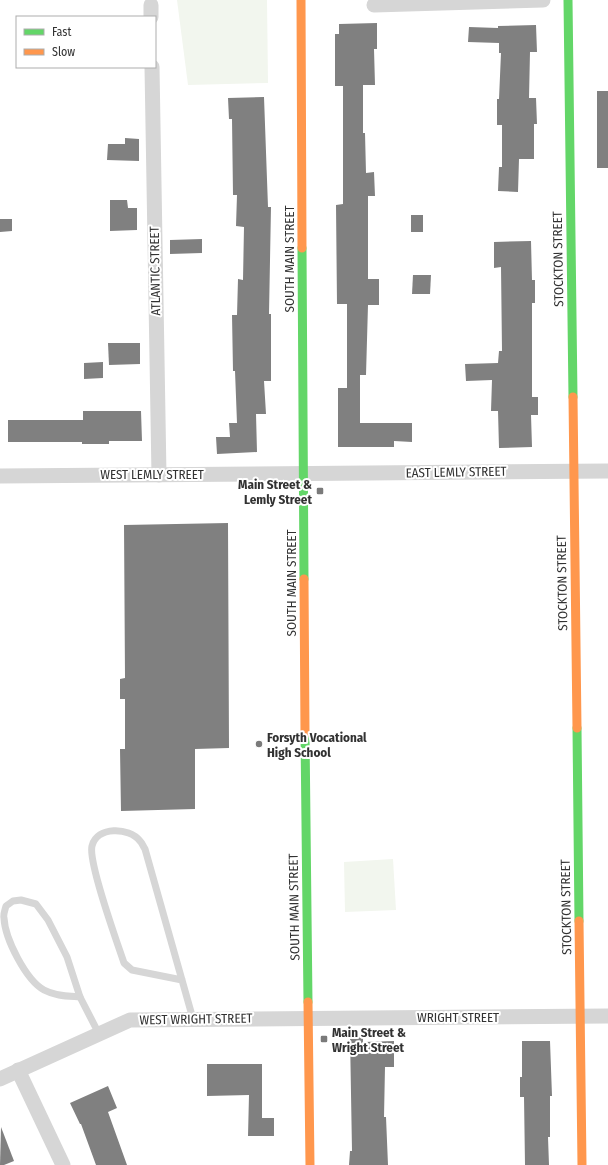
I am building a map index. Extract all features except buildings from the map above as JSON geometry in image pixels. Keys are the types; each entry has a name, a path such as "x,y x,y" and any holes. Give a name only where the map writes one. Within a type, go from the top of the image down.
{"main road":[{"name":"SOUTH MAIN STREET","path":"301,0 303,474 310,1165"},
{"name":"STOCKTON STREET","path":"568,0 582,1165"}],"street":[{"path":"374,5 543,0"},
{"name":"ATLANTIC STREET","path":"152,68 159,475"},
{"name":"EAST LEMLY STREET","path":"303,474 608,471"},
{"name":"WEST LEMLY STREET","path":"0,476 303,474"},
{"name":"WRIGHT STREET","path":"309,1018 608,1016"},
{"name":"WEST WRIGHT STREET","path":"0,1079 130,1020 309,1018"},
{"path":"18,1070 63,1165"}],"lane":[{"path":"182,980 132,970 124,963 93,864 92,846 94,839 101,834 110,830 132,835 140,840 144,849 182,980 193,1019"},
{"path":"80,997 54,994 44,990 34,983 24,971 13,948 4,918 6,906 12,901 21,900 36,904 48,920 67,957 80,997 99,1034"}],"shaded area":[{"path":"177,0 267,0 268,83 188,85"},
{"path":"393,859 396,910 345,912 344,862"}],"traffic: fast":[{"path":"568,0 573,397"},
{"path":"302,248 304,579"},
{"path":"577,728 579,921"},
{"path":"305,734 308,1002"}],"traffic: slow":[{"path":"301,0 302,248"},
{"path":"573,397 577,728"},
{"path":"304,579 305,734"},
{"path":"579,921 582,1165"},
{"path":"308,1002 310,1165"}],"place":[{"name":"Main Street & Lemly Street","path":"320,491"},
{"name":"Forsyth Vocational High School","path":"259,744"},
{"name":"Main Street & Wright Street","path":"324,1039"}]}
